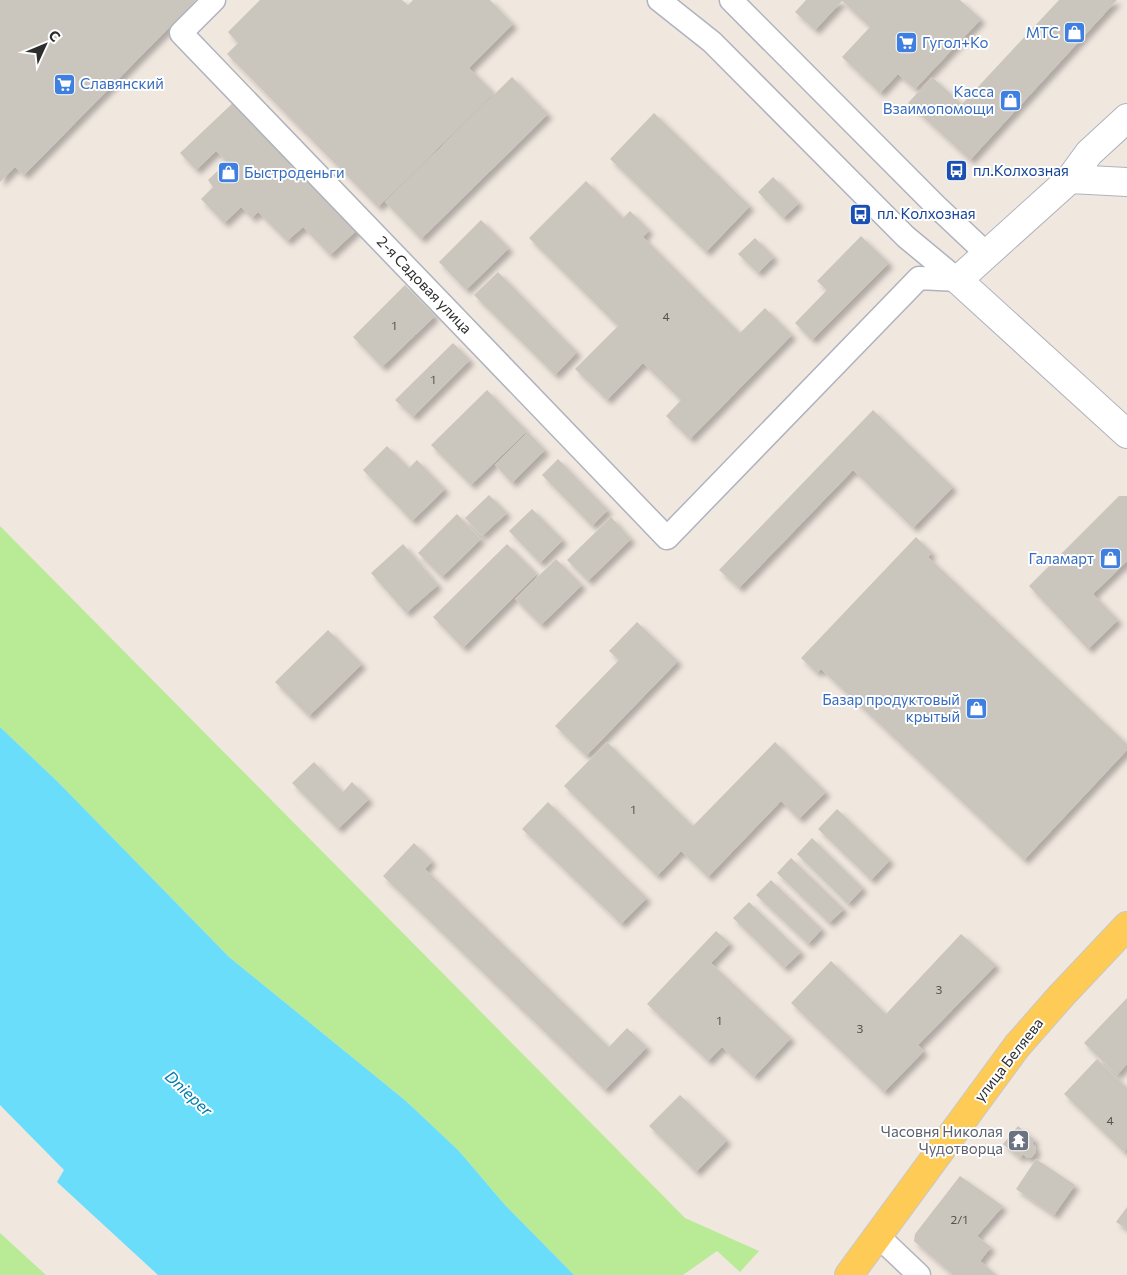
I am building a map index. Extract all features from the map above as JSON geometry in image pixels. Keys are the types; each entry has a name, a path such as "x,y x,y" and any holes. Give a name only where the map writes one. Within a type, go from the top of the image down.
{"main road":[{"path":"1127,118 1089,152 1070,179 958,280 1127,434"},
{"path":"1070,179 1127,182"},
{"name":"улица Беляева","path":"848,1275 1017,1046 1083,971 1127,926"}],"street":[{"name":"2-я Садовая улица","path":"214,0 181,32 667,538 919,278 958,280"},
{"path":"659,0 712,42 906,237 958,280"},
{"path":"731,0 936,206 987,254"},
{"path":"878,1236 919,1275"}],"green space":[{"path":"0,526 685,1218 759,1251 740,1272 717,1251 683,1275 574,1275 505,1205 459,1151 406,1101 229,957 58,782 0,727"},
{"path":"0,1233 46,1275 0,1275"}],"water":[{"name":"Dnieper","path":"0,727 58,782 229,957 406,1101 459,1151 505,1205 574,1275 158,1275 57,1182 64,1170 0,1105"}],"building":[{"name":"Славянский","path":"0,0 196,0 24,175 15,167 0,182"},
{"path":"260,0 402,0 408,5 413,0 490,0 513,24 469,68 494,93 378,207 227,54 238,43 228,32"},
{"name":"Гугол+Ко","path":"806,0 960,0 981,19 915,89 898,74 880,93 842,57 870,27 842,1 815,30 795,12"},
{"path":"1059,0 1117,0 970,160 908,103 932,77 962,104"},
{"path":"512,77 548,114 421,239 385,202"},
{"path":"236,100 358,229 330,255 303,227 287,241 258,212 252,218 241,207 224,223 201,199 213,187 208,180 227,162 216,151 196,170 180,153"},
{"path":"654,113 750,206 706,252 610,159"},
{"path":"773,177 799,203 783,218 758,192"},
{"path":"586,181 623,218 630,211 649,230 643,237 740,333 765,308 792,335 690,439 666,416 681,400 643,363 607,400 575,369 618,326 529,238"},
{"path":"481,220 509,248 466,290 439,262"},
{"path":"861,236 889,263 812,340 795,323 827,290 817,281"},
{"path":"755,238 774,257 758,273 738,254"},
{"path":"498,272 577,352 555,375 474,295"},
{"path":"405,285 435,316 382,367 353,337"},
{"path":"453,343 470,360 413,417 395,400"},
{"path":"487,390 527,431 471,485 431,445"},
{"path":"873,410 953,487 913,528 853,470 739,588 719,570"},
{"path":"528,432 545,450 512,483 495,465"},
{"path":"387,446 409,468 417,460 445,489 412,521 363,470"},
{"path":"558,459 608,510 592,526 542,475"},
{"path":"489,495 507,513 482,536 465,518"},
{"path":"1119,496 1127,496 1127,561 1093,594 1118,620 1088,649 1029,586"},
{"path":"532,509 563,540 540,563 509,531"},
{"path":"457,514 481,539 442,577 418,553"},
{"path":"611,517 631,539 588,581 567,560"},
{"name":"Базар продуктовый крытый","path":"916,537 932,553 928,557 1127,744 1127,750 1024,860 821,669 817,673 801,658"},
{"path":"403,544 438,585 406,613 371,573"},
{"path":"507,544 537,574 463,648 433,617"},
{"path":"556,559 582,585 541,625 515,599"},
{"path":"637,622 678,661 586,756 555,726 619,660 609,651"},
{"path":"328,630 362,664 309,716 275,682"},
{"path":"607,742 693,826 775,742 826,792 799,819 781,801 708,877 681,851 657,876 564,786"},
{"path":"314,762 343,792 352,782 369,799 338,829 292,783"},
{"path":"548,802 647,898 621,924 522,829"},
{"path":"837,809 890,860 871,880 818,829"},
{"path":"812,838 863,888 848,904 797,854"},
{"path":"414,843 432,861 425,869 609,1047 627,1028 647,1047 605,1090 383,876"},
{"path":"791,858 844,909 829,923 777,873"},
{"path":"771,880 822,929 808,944 756,895"},
{"path":"749,902 801,952 784,968 733,918"},
{"path":"716,931 730,943 711,963 791,1038 754,1077 722,1047 708,1061 647,1004"},
{"path":"961,934 996,965 918,1045 924,1051 884,1092 791,1003 831,961 886,1014"},
{"path":"1127,998 1127,1064 1117,1075 1084,1043"},
{"path":"1097,1059 1127,1088 1127,1148 1124,1152 1064,1094"},
{"path":"680,1095 727,1140 696,1172 649,1126"},
{"name":"Часовня Николая Чудотворца","path":"1018,1126 1035,1140 1032,1143 1035,1146 1036,1152 1032,1157 1027,1158 1023,1154 1020,1158 1003,1144"},
{"path":"1036,1159 1075,1185 1054,1215 1016,1189"},
{"path":"960,1176 1003,1206 977,1236 991,1247 980,1261 994,1273 992,1275 953,1275 914,1241 915,1234"},
{"path":"1127,1207 1127,1229 1116,1222"}],"place":[{"name":"МТС","path":"1075,33"},
{"name":"Гугол+Ко","path":"906,43"},
{"name":"Славянский","path":"64,84"},
{"name":"Касса Взаимопомощи","path":"1010,101"},
{"name":"пл.Колхозная","path":"957,171"},
{"name":"Быстроденьги","path":"228,173"},
{"name":"пл. Колхозная","path":"861,214"},
{"name":"Галамарт","path":"1110,559"},
{"name":"Базар продуктовый крытый","path":"976,709"},
{"name":"Часовня Николая Чудотворца","path":"1019,1141"}]}
